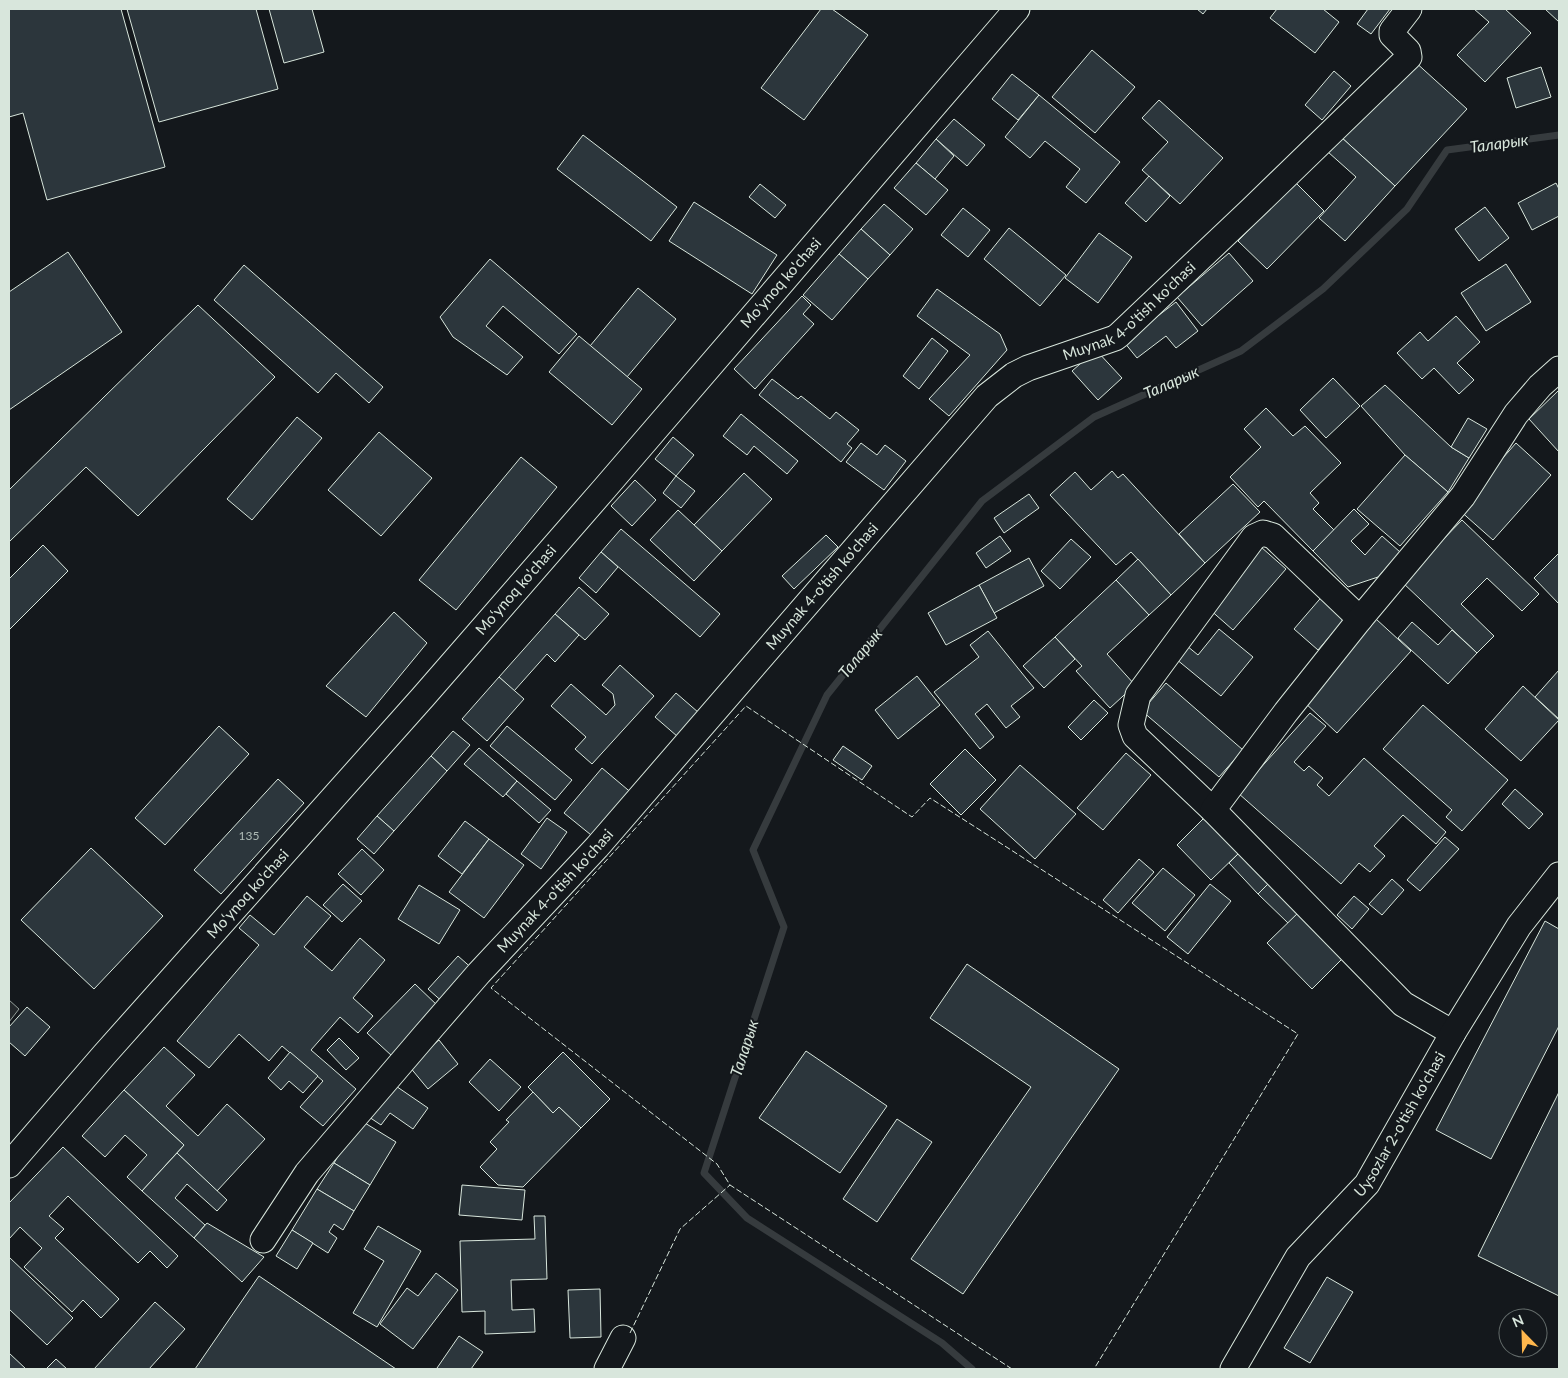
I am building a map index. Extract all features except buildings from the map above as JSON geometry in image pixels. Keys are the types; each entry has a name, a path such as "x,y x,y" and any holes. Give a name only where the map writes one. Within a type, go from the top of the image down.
{"street":[{"name":"Moʻynoq ko'chasi","path":"9,1165 104,1055 430,690 1017,9"},
{"name":"Muynak 4-o'tish ko'chasi","path":"264,1240 307,1173 376,1092 479,973 597,847 987,396 1014,375 1028,368 1119,335 1408,57 1408,51 1392,35 1392,31 1409,9"},
{"path":"1213,810 1286,712 1360,619 1463,496 1516,414 1540,386 1559,369"},
{"path":"1360,619 1273,536 1263,533 1254,537 1138,695 1131,724 1135,736 1213,810 1403,1004 1452,1033"},
{"name":"Uysozlar 2-o'tish ko'chasi","path":"1233,1369 1298,1257 1367,1184 1452,1033 1519,926 1559,876"},
{"path":"607,1369 623,1338"}],"shaded area":[{"path":"9,1000 19,1009 9,1022"}],"waterway":[{"name":"Таларык","path":"972,1369 942,1343 747,1218 704,1173 784,927 753,850 827,695 982,501 1094,417 1241,351 1323,289 1407,209 1447,150 1559,135"}],"fence":[{"path":"1012,1369 730,1185 717,1164 491,988 746,706 912,817 930,798 1298,1034 1094,1369"},
{"path":"630,1333 680,1229 730,1185"}]}
